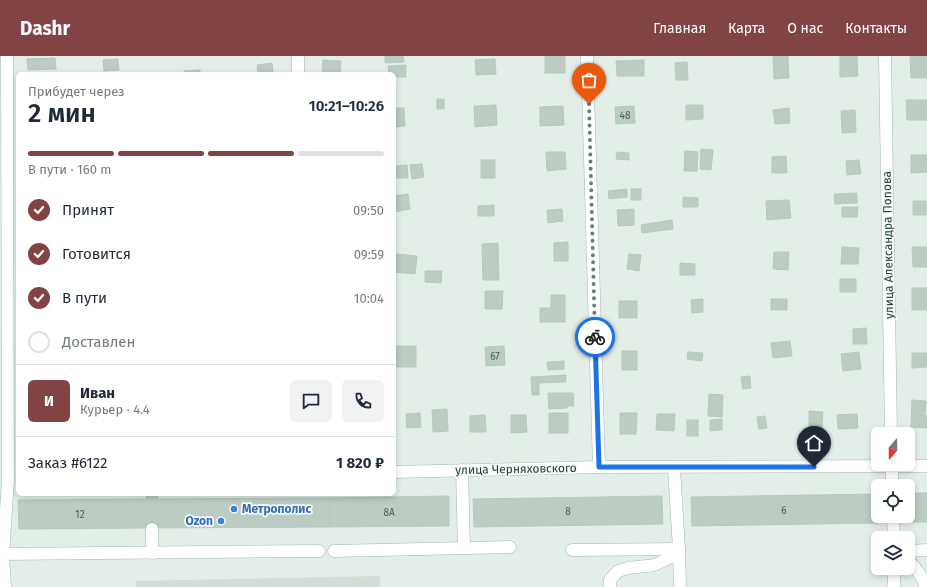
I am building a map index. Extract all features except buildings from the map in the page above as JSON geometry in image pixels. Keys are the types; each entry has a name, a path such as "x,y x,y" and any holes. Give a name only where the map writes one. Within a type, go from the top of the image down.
{"street":[{"path":"5,587 2,555 9,480 7,56"},
{"path":"298,56 298,72"},
{"path":"587,56 599,467"},
{"name":"улица Александра Попова","path":"885,56 891,427"},
{"name":"улица Черняховского","path":"396,472 599,467 674,468 871,465"},
{"name":"улица Черняховского","path":"915,466 927,466"},
{"path":"674,468 680,587"},
{"path":"462,470 464,548"},
{"path":"152,529 152,553"},
{"path":"334,551 510,547"},
{"path":"572,550 679,549"},
{"path":"610,587 610,580 618,571 628,568 655,565 669,558 679,549"},
{"path":"915,551 927,550"},
{"path":"2,555 319,551"},
{"path":"915,567 925,583 925,587"},
{"path":"893,587 894,575"}],"shaded area":[{"path":"380,576 380,587 136,587 136,581"}],"tunnel":[{"path":"152,496 152,529"}],"way so far":[{"path":"589,104 595,337"}],"place":[{"name":"Метрополис","path":"234,509"},
{"name":"Ozon","path":"221,521"}],"route":[{"path":"595,337 599,467 814,467"}]}
